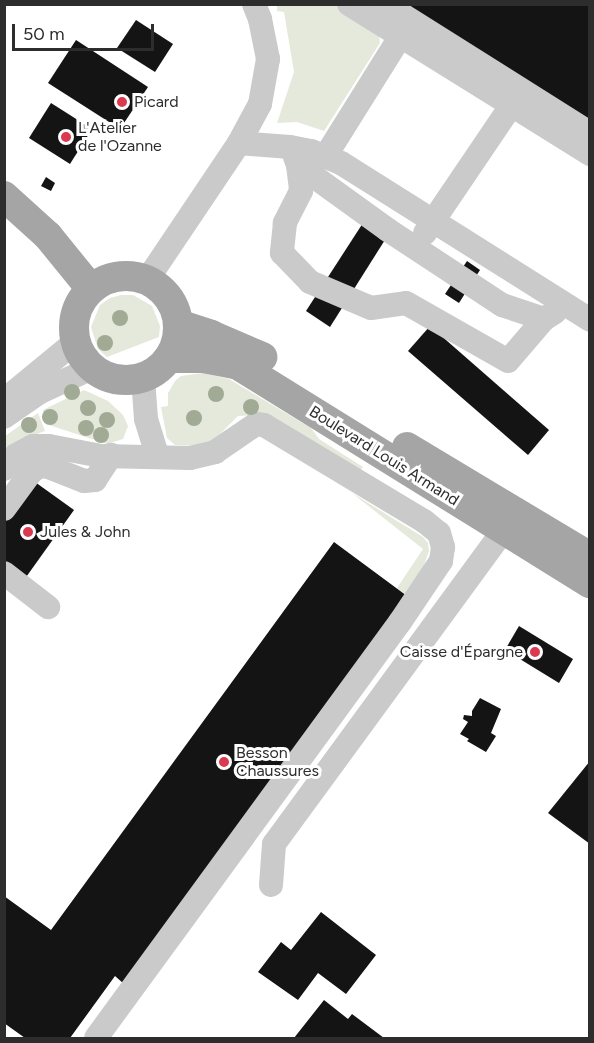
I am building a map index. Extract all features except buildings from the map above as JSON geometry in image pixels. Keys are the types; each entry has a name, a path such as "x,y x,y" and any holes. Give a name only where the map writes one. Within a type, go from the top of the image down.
{"main road":[{"path":"4,196 48,236 91,289"},
{"path":"118,276 133,276 147,280 169,298 178,324 177,342 170,358 158,370 143,378 125,381 107,377 92,368 82,356 75,342 73,327 76,313 91,289 118,276"},
{"name":"Boulevard Louis Armand","path":"178,324 256,353 590,557"},
{"name":"Boulevard Louis Armand","path":"170,358 203,358 238,365 590,583"}],"street":[{"path":"147,280 238,143 260,104 268,59 260,19 254,4"},
{"path":"349,4 590,154"},
{"path":"386,4 590,133"},
{"path":"325,157 400,37"},
{"path":"416,247 511,106"},
{"path":"238,143 294,156 325,157 367,178 590,320"},
{"path":"294,156 416,247 502,305 544,319"},
{"path":"294,156 301,191 285,223 282,253 310,282 371,308 406,303 508,361 544,319 566,305"},
{"path":"4,400 75,342"},
{"path":"4,417 40,392 92,368"},
{"path":"143,378 146,419 157,456"},
{"path":"4,469 16,454 33,446 111,456 190,458 215,452 245,429 256,424 264,425 424,521 438,533 443,547 441,561 400,622 96,1038"},
{"path":"4,508 31,472 38,467 46,466 84,481 95,480 111,456"},
{"path":"271,885 274,844 503,531"},
{"path":"4,573 48,607"}],"shaded area":[{"path":"277,5 335,5 379,34 380,43 324,131 297,122 277,123 294,72 284,12 277,11"},
{"path":"133,295 152,306 160,326 159,337 107,357 98,349 91,327 100,305 110,298"},
{"path":"203,373 229,379 311,428 319,439 363,467 357,475 258,415 238,416 216,438 201,446 175,445 167,438 161,407 168,406 168,393 181,376"},
{"path":"84,390 108,401 123,415 128,426 123,439 107,444 49,425 43,410"},
{"path":"38,413 45,431 23,439 5,453 5,436"},
{"path":"352,493 423,537 428,543 429,551 423,568 407,596 397,588 423,549"}],"place":[{"name":"Picard","path":"122,102"},
{"name":"L'Atelier de l'Ozanne","path":"66,137"},
{"name":"Jules & John","path":"28,532"},
{"name":"Caisse d'Épargne","path":"535,652"},
{"name":"Besson Chaussures","path":"224,762"}]}
